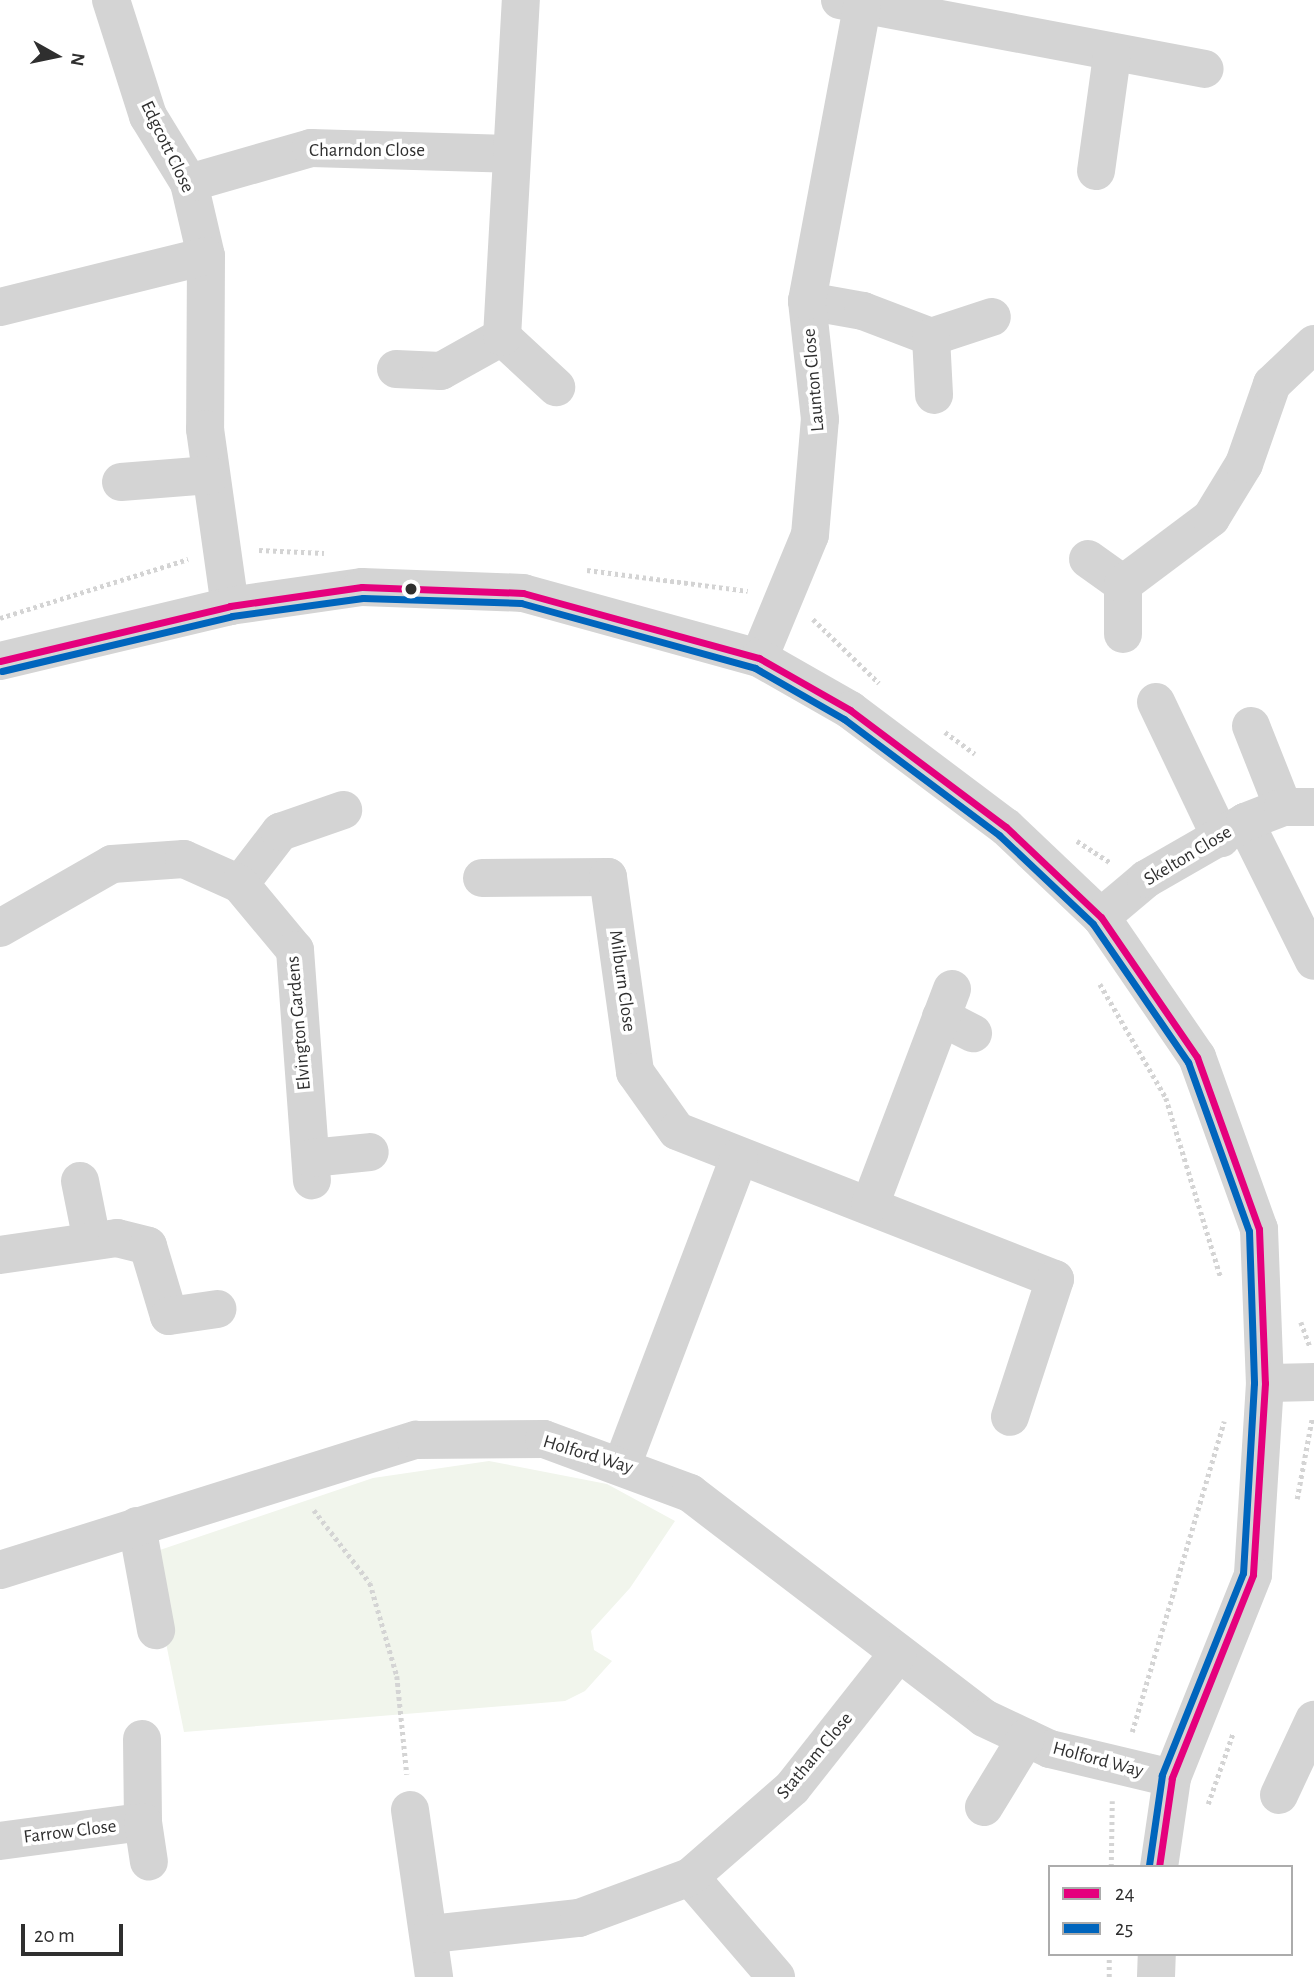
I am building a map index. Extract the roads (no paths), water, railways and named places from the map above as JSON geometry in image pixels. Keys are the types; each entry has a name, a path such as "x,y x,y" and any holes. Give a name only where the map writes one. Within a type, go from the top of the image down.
{"street":[{"name":"Edgcott Close","path":"111,0 148,116 189,183 206,256 210,475 230,606"},
{"path":"521,0 509,154 502,337 556,387"},
{"name":"Launton Close","path":"759,659 810,535 818,484 820,419 807,301 851,4 1112,55 1205,69"},
{"path":"1096,171 1112,55"},
{"name":"Charndon Close","path":"189,183 311,148 509,154"},
{"path":"0,307 206,256"},
{"name":"Launton Close","path":"807,301 863,311 931,337"},
{"path":"934,395 931,337 992,317"},
{"path":"396,369 441,371 502,337"},
{"path":"1123,584 1211,518 1244,464 1272,384 1314,344"},
{"path":"121,482 210,475"},
{"path":"1088,559 1123,584"},
{"path":"1123,584 1124,634"},
{"path":"0,661 230,606 362,587 523,593 759,659 850,709 1006,827 1101,917 1196,1057 1259,1229 1265,1383 1253,1575 1172,1778 1159,1865"},
{"path":"1156,702 1314,961"},
{"name":"Skelton Close","path":"1101,917 1146,879 1233,830 1299,807 1251,726"},
{"path":"240,884 280,832 343,810"},
{"name":"Elvington Gardens","path":"0,928 112,864 184,859 240,884 295,950 312,1169 370,1152"},
{"name":"Milburn Close","path":"482,878 608,877 635,1072 677,1131 1055,1279 1010,1417"},
{"path":"870,1205 955,1013"},
{"path":"623,1463 738,1157"},
{"path":"80,1181 105,1240"},
{"path":"0,1255 105,1240 148,1246 169,1316 218,1309"},
{"path":"1265,1383 1314,1382"},
{"name":"Holford Way","path":"0,1570 301,1473 416,1440 459,1436 544,1438 623,1463 690,1493 984,1718 1027,1738 1172,1778"},
{"path":"137,1526 156,1630"},
{"name":"Statham Close","path":"431,1934 579,1919 690,1877 792,1788 898,1654"},
{"path":"1279,1794 1314,1720"},
{"name":"Holford Way","path":"984,1807 1027,1738"},
{"path":"142,1739 142,1822"},
{"path":"410,1810 431,1934 434,1977"},
{"name":"Farrow Close","path":"0,1841 142,1822 149,1862"},
{"path":"690,1877 776,1977"},
{"path":"1156,1977 1157,1956"}]}
